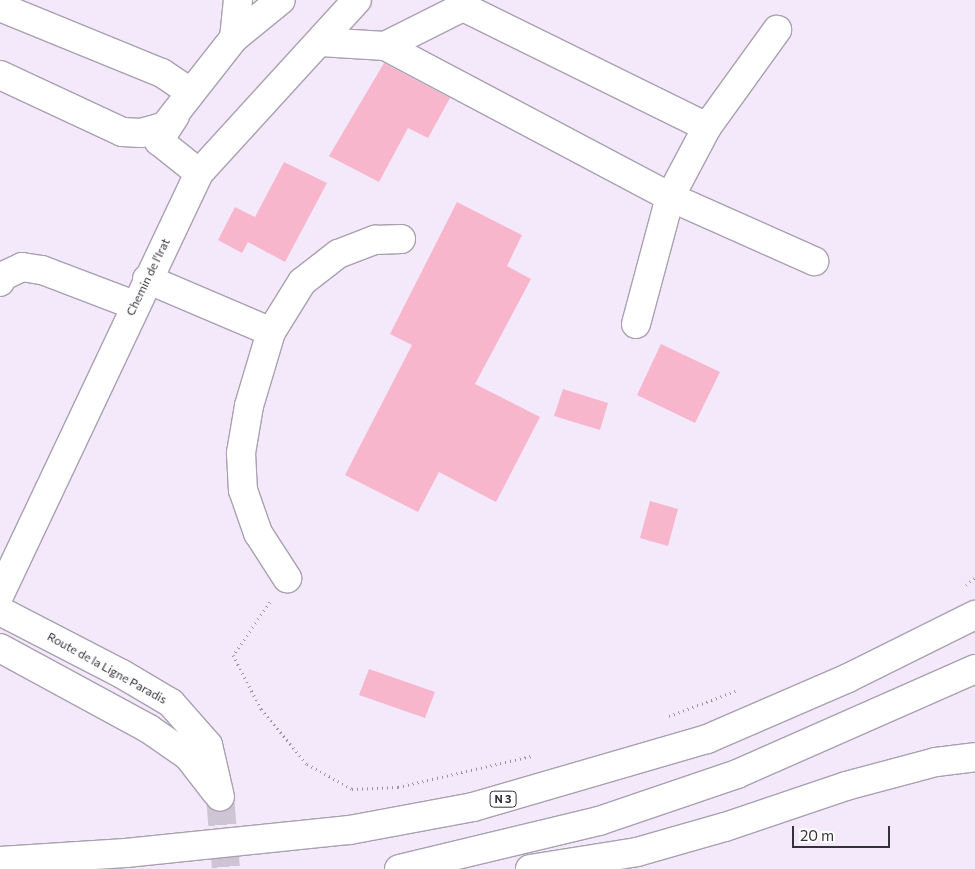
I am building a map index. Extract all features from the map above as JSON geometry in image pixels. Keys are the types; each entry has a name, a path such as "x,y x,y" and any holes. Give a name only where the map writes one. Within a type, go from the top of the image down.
{"main road":[{"path":"234,38 238,0"},
{"path":"0,76 122,132 141,133 165,126 234,38 281,0"},
{"name":"Chemin de l'Irat","path":"0,594 134,305 199,173 357,0"},
{"path":"320,42 361,0"},
{"path":"0,7 162,73 190,92"},
{"path":"385,46 464,7 707,127"},
{"path":"636,324 670,197 707,127 777,30"},
{"path":"320,42 385,46 670,197 814,261"},
{"path":"190,92 159,141 199,173"},
{"path":"287,578 258,533 243,490 242,453 249,406 272,332 302,282 338,254 375,240 401,239"},
{"path":"0,282 3,276 22,267 35,269 134,305"},
{"path":"147,279 272,332"},
{"name":"Route de la Ligne Paradis","path":"0,611 122,674 171,703 208,744 220,797 188,756 149,729 0,648"},
{"name":"N 3","path":"0,861 126,853 350,830 473,807 707,739 848,678 975,615"},
{"path":"398,869 599,821 737,774 975,670"},
{"path":"530,869 637,852 725,828 846,786 936,762 975,757"}],"path":[{"path":"287,578 233,654 261,709 307,764 352,789 398,787 542,753"},
{"path":"960,590 975,578"},
{"path":"662,718 742,688"}],"building":[{"path":"384,63 450,98 428,138 408,128 379,182 329,156"},
{"path":"284,162 327,183 285,262 248,242 242,253 218,240 235,207 255,217"},
{"path":"457,202 522,235 507,266 531,279 475,384 540,417 496,502 439,472 418,512 345,475 412,345 390,334"},
{"path":"661,344 720,372 695,423 637,395"},
{"path":"563,389 608,403 600,430 554,416"},
{"path":"650,501 678,509 668,546 640,538"},
{"path":"369,669 435,692 425,718 359,695"}],"tunnel":[{"path":"220,797 226,869"}]}
